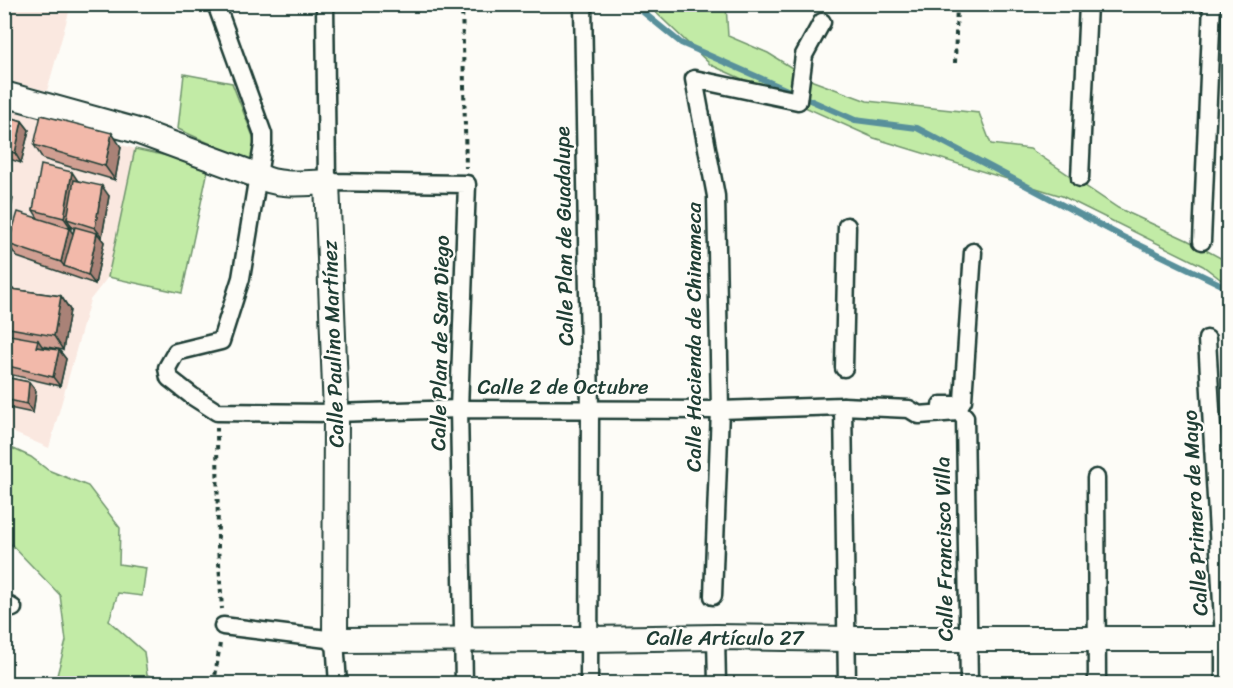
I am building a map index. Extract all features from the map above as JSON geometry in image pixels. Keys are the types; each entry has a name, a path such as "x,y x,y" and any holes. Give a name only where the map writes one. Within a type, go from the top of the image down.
{"street":[{"path":"216,4 263,134 259,176 241,278 221,341 176,352 167,368 170,378 217,412"},
{"name":"Calle Paulino Martínez","path":"325,4 327,182 336,413 335,640 338,684"},
{"name":"Calle Plan de Guadalupe","path":"583,4 590,410 589,684"},
{"path":"1080,178 1088,4"},
{"path":"1202,241 1212,4"},
{"name":"Calle Hacienda de Chinameca","path":"713,596 720,410 716,196 694,80 798,101 804,55 822,22"},
{"path":"4,94 134,130 259,176 269,182 467,184"},
{"name":"Calle Plan de San Diego","path":"464,684 459,409 467,184"},
{"path":"844,368 847,226"},
{"name":"Calle Francisco Villa","path":"969,684 962,407 973,252"},
{"name":"Calle Primero de Mayo","path":"1207,339 1226,639 1224,684"},
{"path":"843,406 847,684"},
{"name":"Calle 2 de Octubre","path":"217,412 336,413 459,409 720,410 843,406 909,409 918,415 957,412 962,407"},
{"path":"1096,478 1097,684"},
{"name":"Calle Artículo 27","path":"223,626 335,640 666,637 1226,639"},
{"path":"666,637 676,627 714,626 753,627 771,638"},
{"path":"716,637 717,684"}],"path":[{"path":"462,4 467,184"},
{"path":"955,63 957,4"},
{"path":"214,684 223,626 217,412"}],"shaded area":[{"path":"5,4 71,5 47,91 5,80"},
{"path":"5,109 135,149 108,277 90,300 49,448 5,429"}],"green space":[{"path":"648,5 726,5 728,36 768,53 813,81 867,101 979,113 991,144 1030,149 1118,208 1228,262 1228,285 1203,266 1062,196 874,138 711,65"},
{"path":"184,74 232,83 254,139 255,164 178,129"},
{"path":"135,149 209,165 182,293 108,277"},
{"path":"5,445 31,457 48,470 88,486 120,528 119,564 146,568 142,596 118,593 109,621 144,652 147,675 172,683 55,683 66,641 60,595 5,538"}],"building":[{"path":"4,115 22,121 15,153 4,150"},
{"path":"41,115 112,133 105,166 34,145"},
{"path":"41,165 72,172 64,218 33,210"},
{"path":"74,180 102,186 95,228 67,219"},
{"path":"18,212 69,228 61,262 8,244"},
{"path":"75,227 97,233 88,275 64,266"},
{"path":"4,288 61,296 54,336 4,327"},
{"path":"4,334 38,340 36,347 59,350 53,377 4,365"},
{"path":"4,377 29,382 27,404 4,399"}],"waterway":[{"path":"633,4 681,43 855,120 917,128 1123,237 1228,288"}]}
